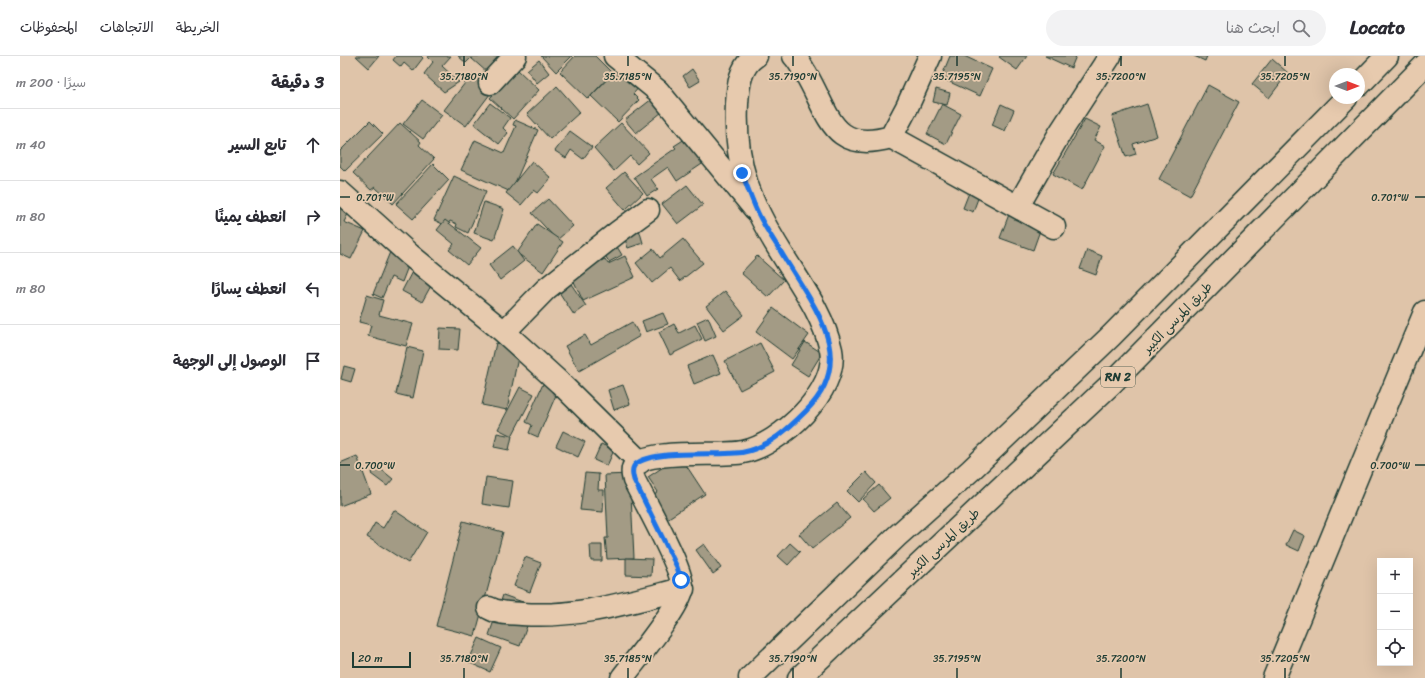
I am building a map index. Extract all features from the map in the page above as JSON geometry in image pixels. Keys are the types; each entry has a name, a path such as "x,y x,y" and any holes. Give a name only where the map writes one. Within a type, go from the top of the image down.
{"main road":[{"path":"490,83 515,56"},
{"path":"615,56 658,90 758,213 814,303 829,340 832,356 830,374 822,390 808,409 764,445 743,452 661,456 640,462 633,469 634,480 677,567 683,589 679,599 664,622 622,678"},
{"path":"756,56 751,59 741,73 736,123 742,173 758,213"},
{"path":"794,56 814,88 828,118 840,133 852,141 878,141 891,137 907,107 930,56"},
{"path":"1018,206 1060,133 1110,56"},
{"path":"1365,79 1387,56"},
{"name":"طريق المرسى الكبير","path":"799,678 1111,384 1425,65"},
{"name":"RN 2","path":"750,678 896,537 971,470 1111,336 1340,104"},
{"path":"891,137 1054,227"},
{"path":"340,192 410,255 504,332 560,383 640,462"},
{"path":"504,332 546,289 648,210"},
{"path":"1274,678 1425,312"},
{"path":"489,608 500,612 539,615 569,615 594,611 683,589"}],"building":[{"path":"356,56 379,56 369,68"},
{"path":"396,56 421,56 423,58 413,71 404,63 401,67 393,60"},
{"path":"427,56 451,56 442,66 459,82 444,92 424,74 433,62"},
{"path":"458,56 502,56 488,73 471,58 466,63"},
{"path":"541,56 572,56 556,72"},
{"path":"575,56 595,56 612,73 588,99 560,72"},
{"path":"950,56 964,56 992,69 980,96 941,78"},
{"path":"1027,56 1017,70 999,57"},
{"path":"1045,56 1076,56 1071,68"},
{"path":"1194,56 1207,56 1205,61"},
{"path":"1272,59 1288,73 1269,98 1252,84"},
{"path":"539,60 549,73 537,83 527,70"},
{"path":"621,65 642,84 633,94 639,100 618,122 591,96"},
{"path":"517,69 539,90 513,119 490,98"},
{"path":"692,69 700,81 690,87 683,76"},
{"path":"472,74 493,90 466,126 444,110"},
{"path":"1208,85 1239,102 1190,196 1159,179"},
{"path":"557,86 580,112 550,139 527,114"},
{"path":"936,89 950,93 947,105 933,102"},
{"path":"657,95 667,108 636,133 625,120"},
{"path":"422,100 442,115 423,139 403,124"},
{"path":"490,103 510,118 503,128 508,133 499,144 474,124"},
{"path":"942,104 961,114 946,144 927,134"},
{"path":"1001,104 1014,110 1005,131 992,125"},
{"path":"1147,104 1157,136 1133,144 1136,154 1126,157 1112,116"},
{"path":"1085,119 1101,127 1094,140 1105,146 1082,190 1053,174"},
{"path":"515,120 538,130 511,192 461,170 475,140 504,153 516,126 513,125"},
{"path":"370,121 383,134 345,171 340,166 340,151"},
{"path":"400,123 421,142 419,145 434,159 393,204 375,187 371,190 353,173"},
{"path":"621,123 649,153 637,164 630,156 614,171 594,148"},
{"path":"570,131 592,147 583,159 571,150 566,158 555,151"},
{"path":"691,135 708,160 677,181 668,167 651,179 658,189 647,196 634,177 676,148 674,146"},
{"path":"532,161 551,178 538,193 534,190 521,205 506,193"},
{"path":"433,164 449,180 413,219 396,204"},
{"path":"624,172 643,193 625,210 606,188"},
{"path":"454,176 486,191 468,233 456,227 457,224 450,221 447,226 434,220"},
{"path":"687,185 703,205 678,224 662,204"},
{"path":"970,190 980,193 973,212 963,208"},
{"path":"548,199 573,226 557,240 532,213"},
{"path":"484,202 504,209 494,240 474,233"},
{"path":"340,207 349,212 344,222 365,231 351,259 340,254"},
{"path":"1011,209 1043,222 1033,250 1000,238"},
{"path":"445,220 481,248 467,265 449,250 454,244 437,230"},
{"path":"537,224 563,242 543,272 517,253"},
{"path":"639,229 643,243 628,248 623,234"},
{"path":"683,239 703,263 680,281 670,268 652,283 636,263 653,249 660,258"},
{"path":"616,245 622,255 609,262 603,252"},
{"path":"513,246 524,261 500,280 489,265"},
{"path":"392,247 412,256 402,282 391,277 382,298 373,294"},
{"path":"1087,250 1102,256 1096,275 1080,269"},
{"path":"625,256 635,277 583,301 571,275 605,259 608,264"},
{"path":"757,256 784,280 768,297 741,273"},
{"path":"417,262 438,273 422,302 402,291"},
{"path":"567,278 586,306 574,315 555,286"},
{"path":"725,291 744,315 724,330 706,306"},
{"path":"367,295 383,300 379,315 413,324 406,346 368,336 371,325 359,322"},
{"path":"773,308 809,335 792,359 756,332"},
{"path":"663,313 668,324 646,332 642,321"},
{"path":"708,317 716,336 705,341 697,322"},
{"path":"632,322 640,336 579,371 565,346 585,335 591,345"},
{"path":"674,324 679,333 695,325 702,339 670,355 659,332"},
{"path":"440,328 460,329 458,350 439,349"},
{"path":"805,342 822,353 808,376 791,365"},
{"path":"496,343 520,348 507,410 482,405"},
{"path":"760,343 775,372 740,390 725,361"},
{"path":"407,347 423,351 413,398 396,394"},
{"path":"713,355 721,373 694,384 687,366"},
{"path":"344,366 355,369 351,382 341,379"},
{"path":"547,375 562,381 538,437 529,433 532,425 526,422"},
{"path":"623,385 630,404 614,410 608,390"},
{"path":"520,387 534,394 512,436 498,429"},
{"path":"563,431 585,442 578,457 556,446"},
{"path":"497,433 512,436 509,450 494,447"},
{"path":"601,444 614,450 607,466 594,460"},
{"path":"357,456 371,494 340,506 340,463"},
{"path":"680,456 705,494 667,519 652,497 658,492 648,477"},
{"path":"377,466 393,479 387,486 371,474"},
{"path":"866,472 876,483 858,502 847,491"},
{"path":"585,473 599,474 598,490 604,490 603,512 580,510"},
{"path":"630,474 634,558 607,559 605,538 608,538 605,475"},
{"path":"486,477 513,481 509,508 482,504"},
{"path":"879,485 890,498 874,511 863,499"},
{"path":"837,503 850,518 812,549 799,534"},
{"path":"394,510 427,532 408,563 367,537 375,523 383,528"},
{"path":"463,521 503,532 475,636 436,626"},
{"path":"1293,530 1305,536 1299,551 1286,545"},
{"path":"790,543 800,552 788,565 778,556"},
{"path":"704,544 721,568 713,574 696,550"},
{"path":"590,545 602,545 602,561 591,561"},
{"path":"525,557 541,563 530,592 514,586"},
{"path":"626,558 652,559 651,576 626,575"},
{"path":"503,595 534,606 520,646 489,635"},
{"path":"479,638 501,648 490,672 468,662"}],"route":[{"path":"681,580 677,567 634,480 632,473 635,465 661,456 743,452 764,445 788,427 808,409 822,390 830,374 832,356 829,340 814,303 782,254 758,213 742,173"}]}
